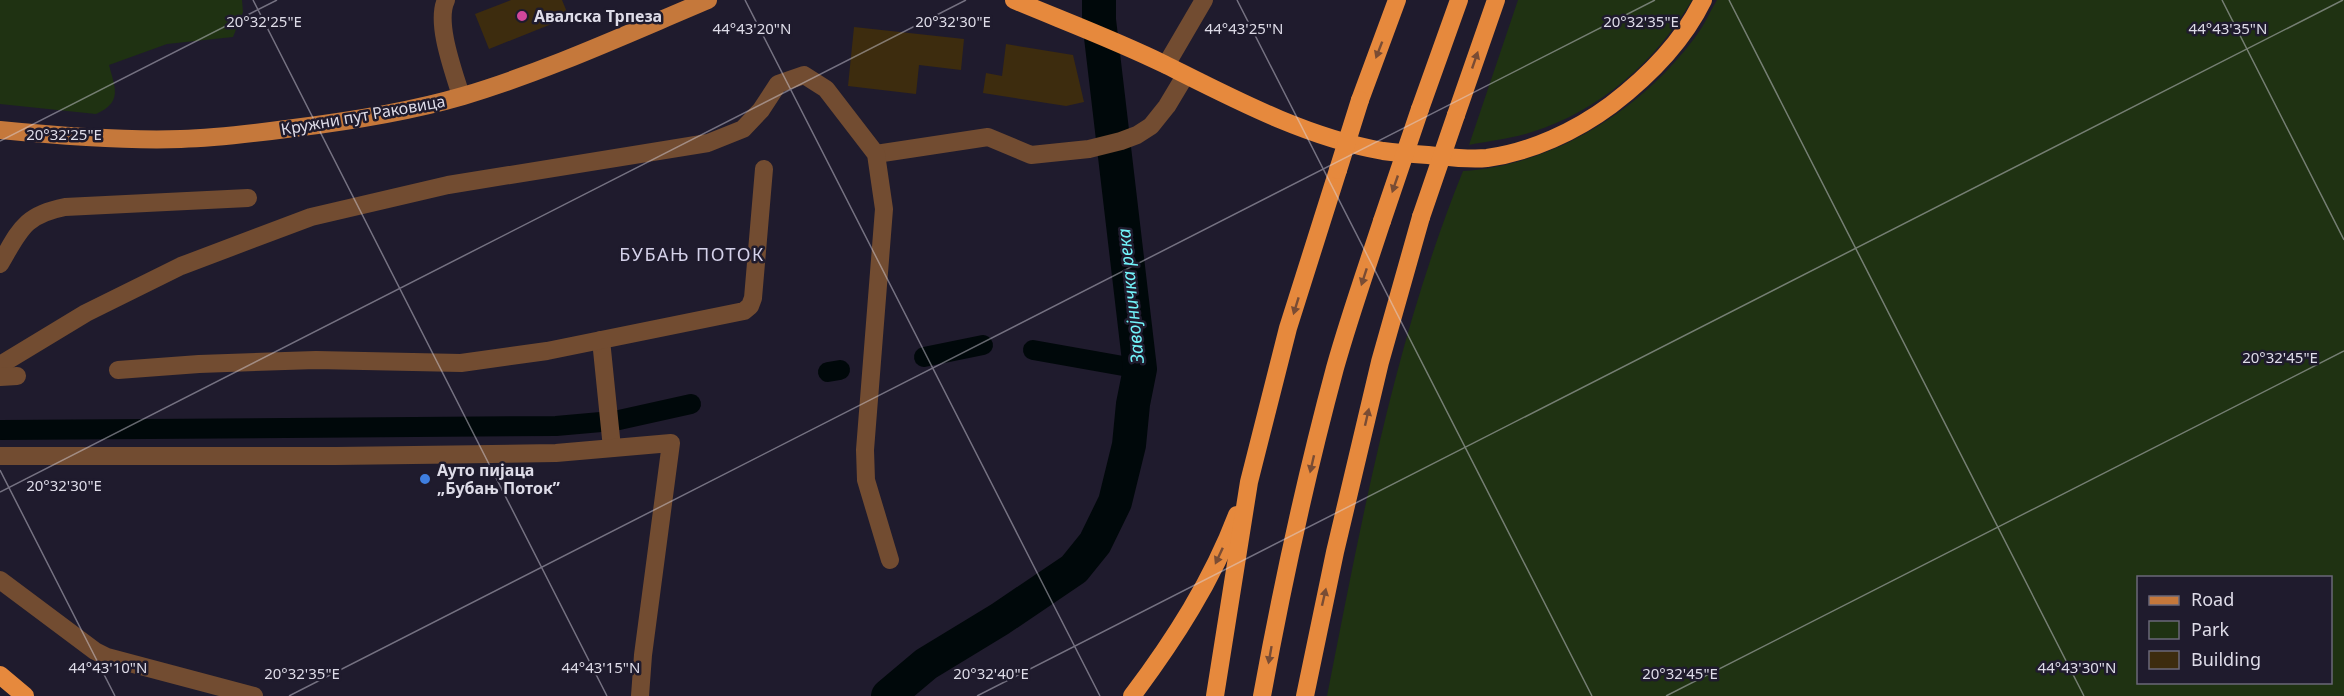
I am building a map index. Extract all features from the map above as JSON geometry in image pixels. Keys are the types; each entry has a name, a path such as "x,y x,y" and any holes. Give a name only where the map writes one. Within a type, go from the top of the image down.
{"highway":[{"path":"1014,0 1120,44 1282,120 1354,144 1384,151 1471,159 1488,158 1555,137 1578,127 1606,109 1634,88 1665,57 1689,25 1703,0"},
{"path":"1215,696 1249,482 1288,328 1360,100 1397,0"},
{"path":"1262,696 1279,604 1328,396 1350,316 1459,0"},
{"path":"1305,696 1335,552 1380,362 1421,218 1496,0"},
{"path":"1132,696 1161,657 1192,608 1232,528 1249,482"},
{"path":"0,675 25,696"}],"main road":[{"name":"Кружни пут Раковица","path":"0,130 147,139 225,136 366,118 461,96 587,52 708,0"}],"street":[{"path":"447,0 443,6 443,20 461,96"},
{"path":"1166,65 1204,0"},
{"path":"0,365 86,313 181,266 310,217 448,185 708,143 743,129 761,110 778,84 804,75 826,89 876,154 884,209 865,450 866,480 890,560"},
{"path":"876,154 988,137 1031,155 1089,149 1121,141 1137,135 1150,126 1167,106 1185,76"},
{"path":"118,370 200,364 316,360 460,363 547,351 733,315 750,306 753,298 764,169"},
{"path":"0,264 20,230 44,211 65,207 248,198"},
{"path":"601,340 612,448"},
{"path":"0,456 336,456 556,453 671,443 643,655 640,696"},
{"path":"0,579 95,651 107,657 254,696"}],"green space":[{"path":"0,0 242,0 243,12 233,37 167,44 109,65 115,87 114,99 110,105 96,114 0,104"},
{"path":"1518,0 1692,0 1678,22 1643,63 1603,97 1557,123 1532,132 1469,145"},
{"path":"1717,0 2344,0 2344,696 1327,696 1367,496 1399,364 1439,234 1463,171 1497,167 1530,158 1562,146 1592,130 1647,90 1671,66 1703,25"}],"building":[{"path":"511,0 562,0 569,17 489,49 475,14"},
{"path":"854,27 964,39 961,70 919,65 916,94 848,86"},
{"path":"1006,44 1073,55 1084,102 1066,106 983,93 986,73 1002,76"}],"waterway":[{"name":"Завојничка река","path":"888,696 926,664 1000,619 1074,569 1095,543 1115,502 1129,445 1133,404 1140,369 1099,20 1099,0"},
{"path":"924,357 983,345"},
{"path":"1033,350 1140,369"},
{"path":"828,372 840,370"},
{"path":"619,420 691,404"},
{"path":"0,430 556,426 601,422"}],"place":[{"name":"Авалска Трпеза","path":"522,16"},
{"name":"Ауто пијаца „Бубањ Поток”","path":"425,479"}],"district":[{"name":"БУБАЊ ПОТОК","path":"692,255"}]}
